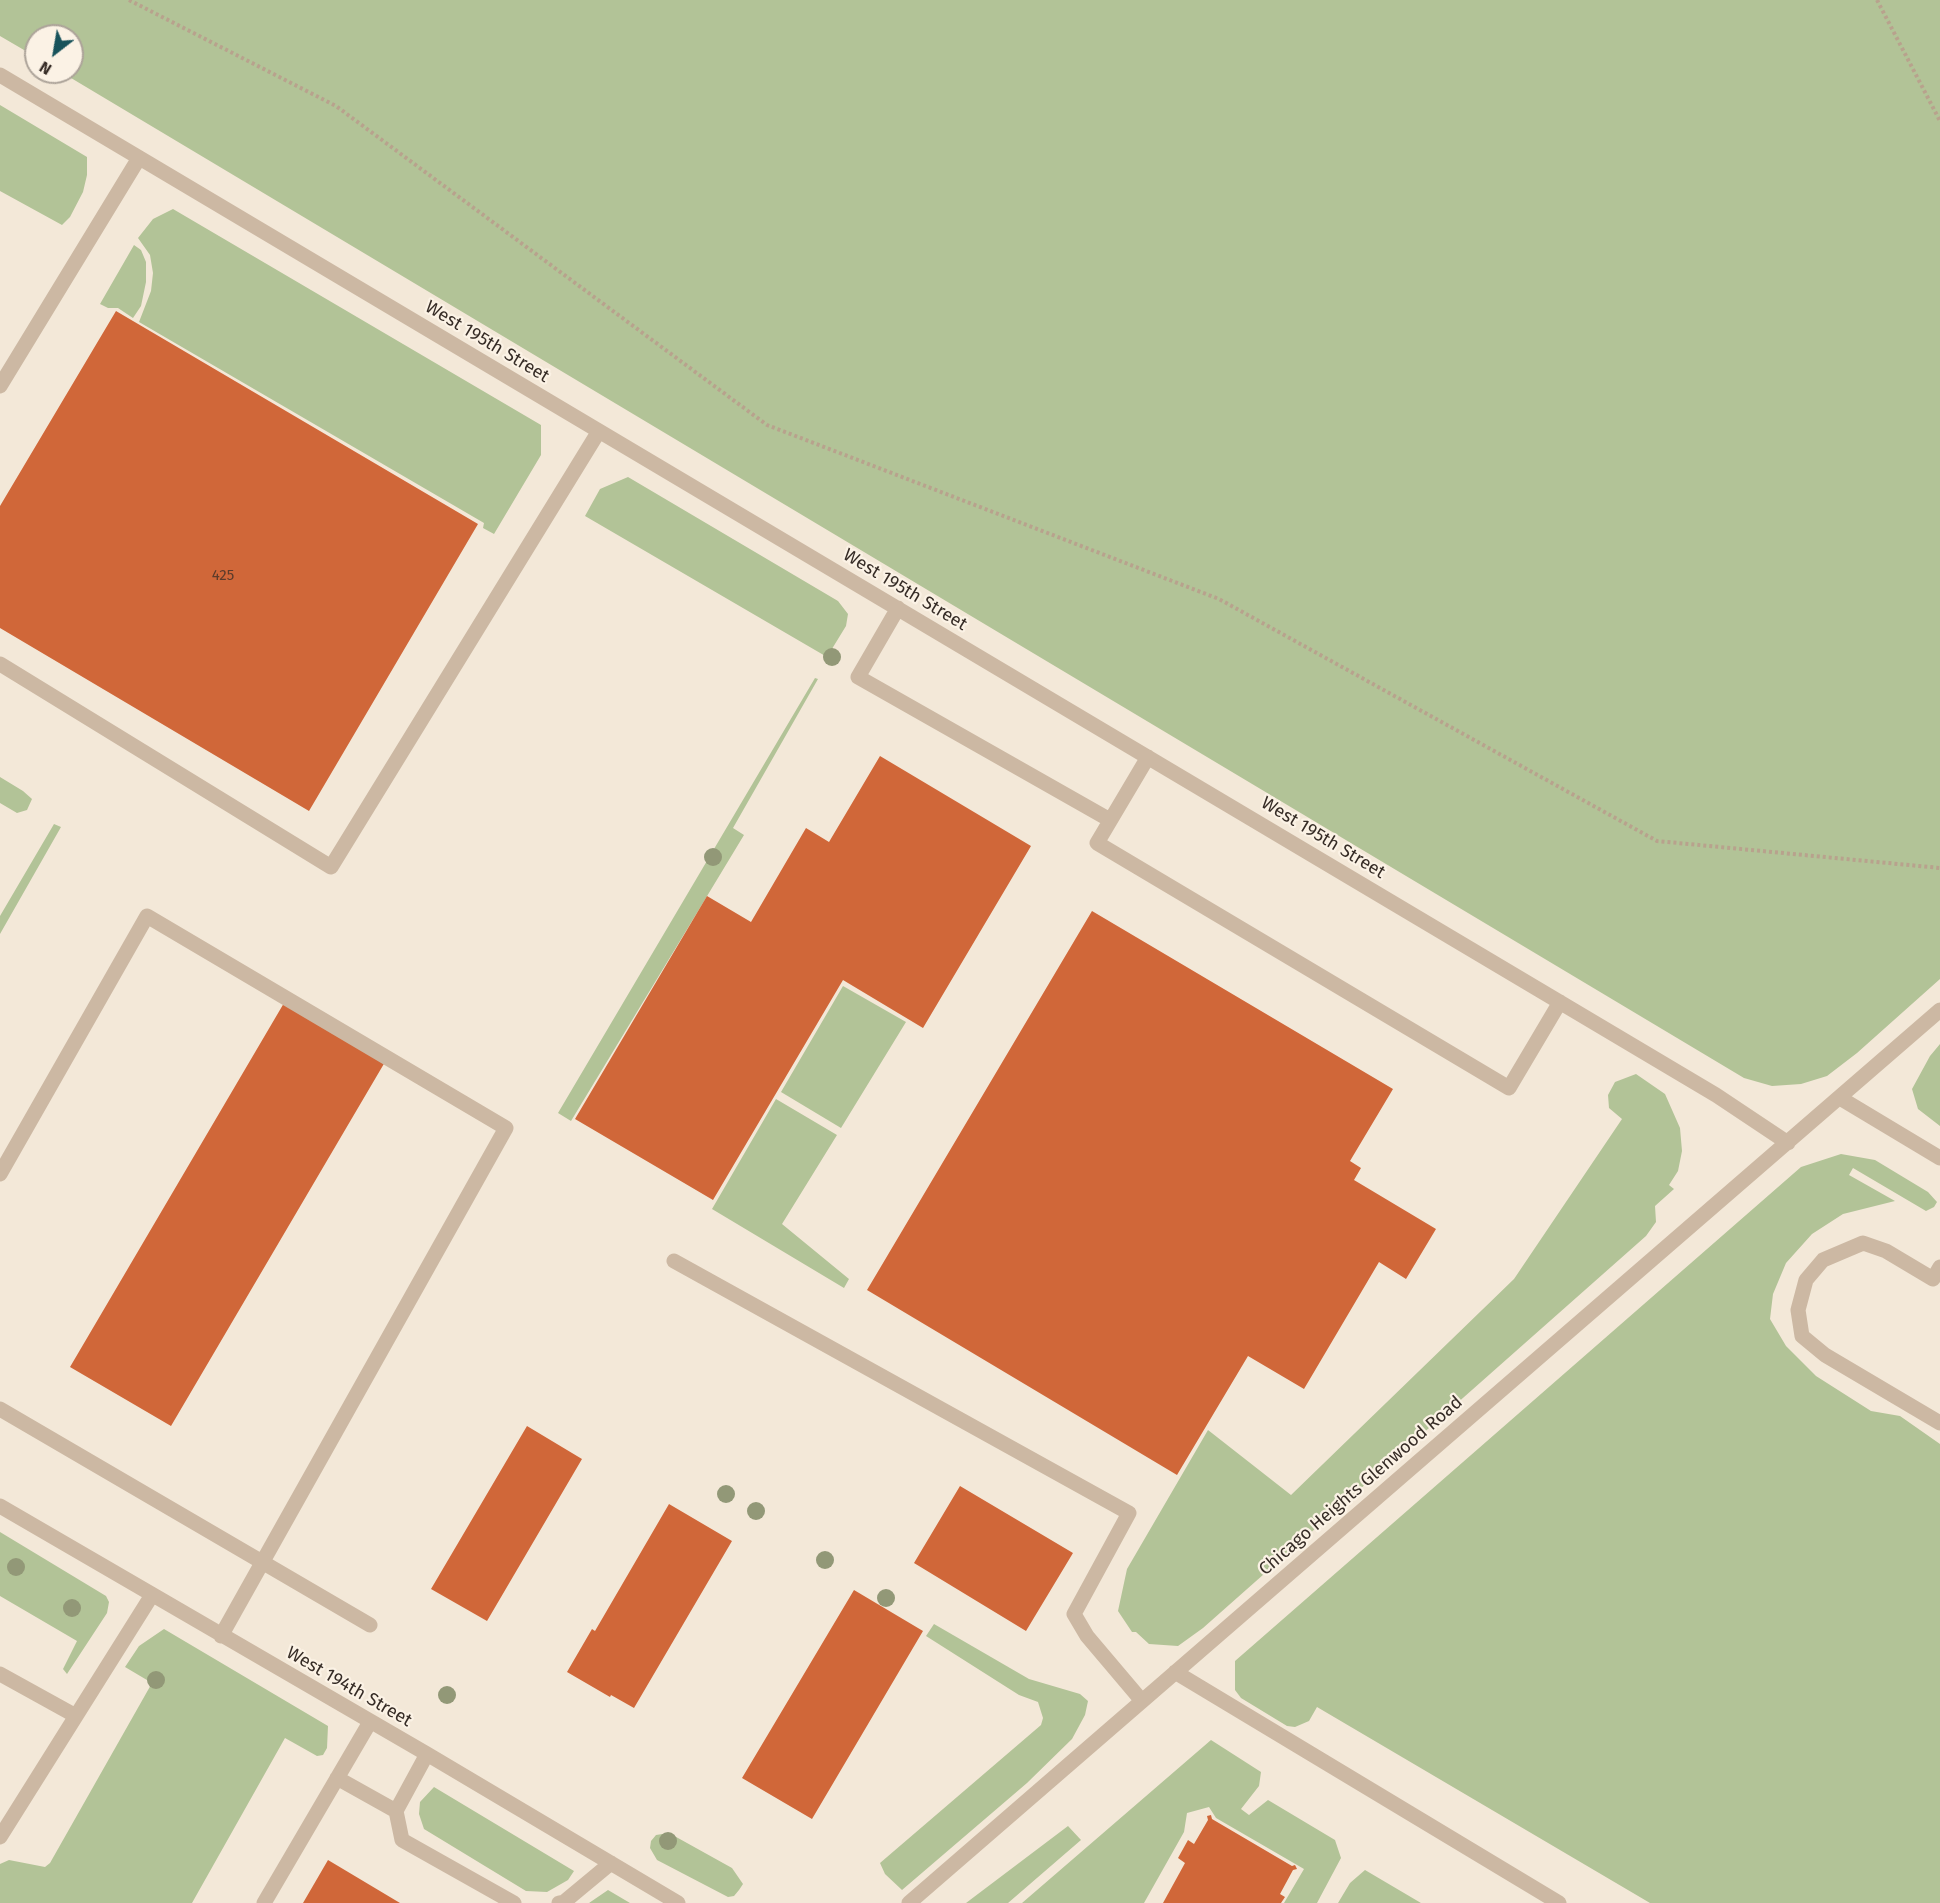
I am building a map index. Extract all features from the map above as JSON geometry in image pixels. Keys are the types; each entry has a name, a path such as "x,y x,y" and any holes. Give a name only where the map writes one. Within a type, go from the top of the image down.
{"street":[{"name":"West 195th Street","path":"0,75 1716,1095 1788,1143"},
{"path":"0,386 140,158"},
{"path":"0,664 332,867 599,431"},
{"path":"897,608 858,677 1110,820"},
{"path":"1148,757 1097,843 1509,1088 1560,1002"},
{"path":"0,1174 147,916 506,1128 221,1636"},
{"name":"Chicago Heights Glenwood Road","path":"909,1903 1940,1010"},
{"path":"1840,1098 1940,1158"},
{"path":"1938,1277 1886,1251 1863,1243 1823,1260 1806,1280 1798,1310 1802,1336 1825,1355 1940,1423"},
{"path":"674,1261 1129,1513 1074,1614 1087,1636 1142,1701"},
{"path":"0,1408 370,1625"},
{"name":"West 194th Street","path":"0,1506 678,1903"},
{"path":"0,1837 152,1595"},
{"path":"1175,1672 1559,1903"},
{"path":"0,1674 75,1716"},
{"path":"264,1903 370,1722"},
{"path":"427,1754 396,1811 402,1840 514,1903"},
{"path":"337,1778 396,1811"},
{"path":"559,1903 564,1902 611,1863"}],"path":[{"path":"129,0 336,106 767,425 1219,598 1657,841 1940,868"},
{"path":"1877,0 1940,121"}],"green space":[{"path":"0,0 1940,0 1940,979 1857,1053 1827,1076 1801,1084 1772,1086 1744,1078 81,84 84,84 84,24 24,24 24,50 0,36"},
{"path":"0,105 87,157 87,175 83,192 70,217 62,225 0,191"},
{"path":"173,209 541,425 541,455 494,534 483,528 484,523 139,322 151,291 153,273 150,255 138,238 153,219"},
{"path":"134,245 141,250 146,262 146,282 141,306 133,318 118,308 108,308 100,304"},
{"path":"628,477 838,601 848,614 846,626 827,657 585,516 600,489"},
{"path":"815,678 818,679 733,828 744,835 571,1121 558,1113"},
{"path":"0,777 32,799 27,810 17,813 0,803"},
{"path":"54,824 61,827 0,934 0,916"},
{"path":"843,986 906,1022 841,1128 781,1092"},
{"path":"1940,1044 1940,1126 1918,1109 1912,1089 1930,1056"},
{"path":"1636,1074 1665,1094 1680,1128 1682,1151 1678,1171 1669,1185 1674,1189 1655,1206 1656,1222 1646,1236 1203,1628 1178,1646 1149,1644 1136,1632 1132,1632 1118,1611 1127,1569 1208,1430 1291,1495 1514,1279 1622,1119 1609,1108 1608,1095 1615,1082"},
{"path":"776,1099 837,1135 782,1224 849,1279 844,1288 712,1209"},
{"path":"1841,1154 1875,1160 1928,1192 1937,1202 1934,1207 1926,1211 1853,1168 1849,1175 1895,1201 1843,1214 1812,1234 1786,1263 1773,1294 1770,1319 1786,1346 1816,1376 1871,1411 1900,1416 1940,1444 1940,1903 1650,1903 1317,1707 1309,1721 1295,1727 1287,1726 1241,1698 1235,1690 1235,1661 1801,1167"},
{"path":"0,1532 106,1596 109,1602 107,1613 67,1674 63,1669 77,1641 0,1596"},
{"path":"934,1624 1029,1679 1080,1694 1088,1701 1085,1715 1072,1739 1027,1783 902,1890 885,1874 880,1863 1041,1725 1043,1718 1038,1702 1019,1695 926,1636"},
{"path":"164,1629 328,1726 327,1748 323,1755 317,1756 285,1738 192,1903 0,1903 0,1864 9,1860 45,1867 50,1863 152,1683 125,1667 139,1646"},
{"path":"1211,1740 1261,1772 1259,1786 1241,1809 1249,1815 1268,1800 1335,1840 1341,1858 1317,1903 1284,1903 1304,1869 1216,1818 1209,1807 1187,1813 1184,1832 1144,1903 1022,1903"},
{"path":"434,1787 574,1871 568,1880 547,1892 526,1891 424,1829 419,1814 420,1802"},
{"path":"1068,1826 1081,1840 1008,1903 966,1903"},
{"path":"669,1833 732,1868 743,1884 734,1896 728,1897 657,1860 650,1848 651,1841 656,1835"},
{"path":"1365,1870 1421,1903 1338,1903 1350,1883"},
{"path":"608,1890 630,1903 589,1903"}],"building":[{"path":"116,311 478,524 309,811 0,628 0,506"},
{"path":"880,756 1031,846 923,1028 843,980 713,1200 575,1119 707,896 751,922 806,828 829,842"},
{"path":"1092,911 1393,1089 1350,1161 1361,1168 1354,1180 1436,1229 1406,1279 1379,1262 1304,1389 1248,1356 1177,1475 867,1290"},
{"path":"284,1003 385,1062 171,1426 70,1367"},
{"path":"527,1426 582,1459 487,1621 431,1589"},
{"path":"960,1486 1073,1553 1026,1631 914,1563"},
{"path":"669,1504 732,1541 634,1708 567,1672 592,1629 595,1631"},
{"path":"854,1590 923,1631 812,1819 742,1778"},
{"path":"1211,1815 1212,1819 1292,1866 1295,1865 1297,1869 1293,1870 1280,1894 1285,1897 1281,1903 1163,1903 1185,1863 1178,1858 1188,1840 1194,1844 1208,1820 1207,1816"},
{"path":"328,1860 400,1903 303,1903"}]}
